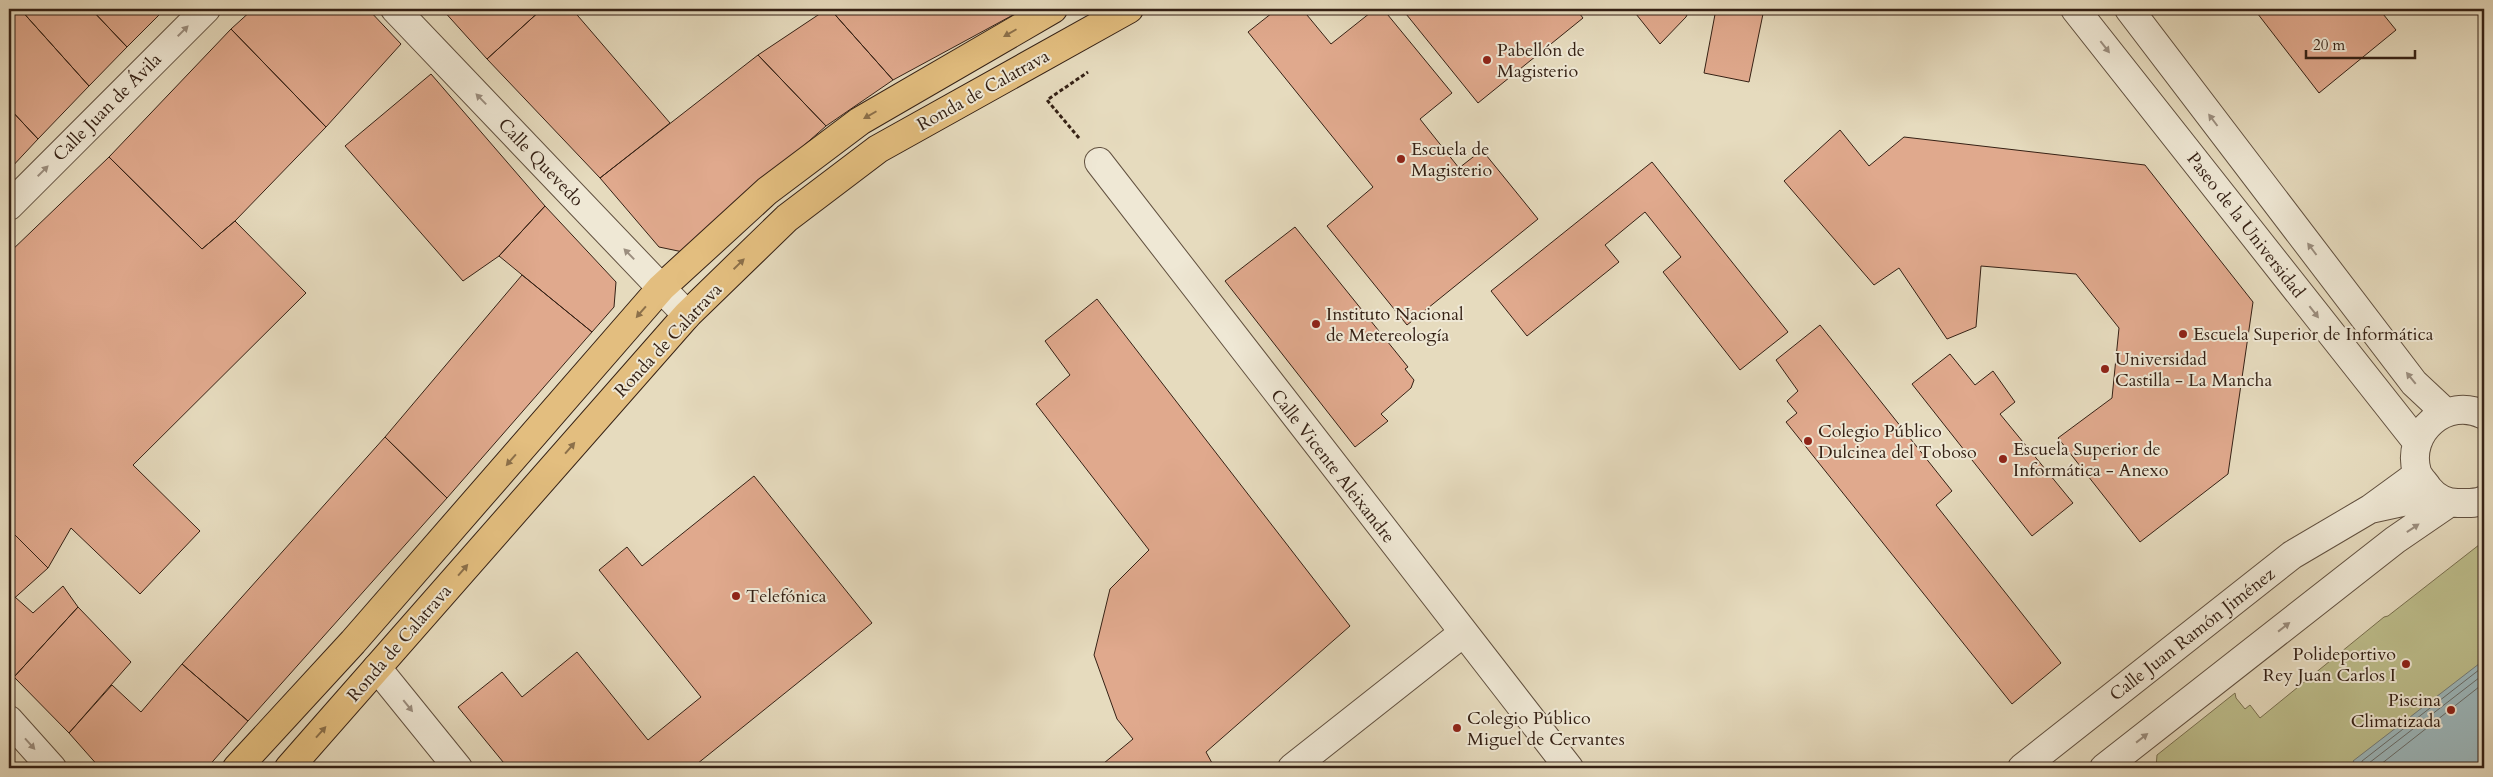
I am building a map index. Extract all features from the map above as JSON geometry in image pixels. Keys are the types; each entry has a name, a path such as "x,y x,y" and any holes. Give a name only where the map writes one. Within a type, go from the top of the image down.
{"highway":[{"name":"Ronda de Calatrava","path":"237,768 353,642 662,288 767,191 860,121 1052,9"},
{"name":"Ronda de Calatrava","path":"289,768 687,315 787,218 878,149 1129,9"}],"street":[{"name":"Calle Juan de Ávila","path":"9,206 206,9"},
{"name":"Calle Quevedo","path":"396,9 687,315"},
{"name":"Paseo de la Universidad","path":"2075,9 2417,442"},
{"name":"Paseo de la Universidad","path":"2129,9 2414,383 2445,412"},
{"name":"Calle Vicente Aleixandre","path":"1099,162 1462,633 1569,768"},
{"path":"2104,768 2395,540 2442,499 2418,474 2415,459 2417,442 2432,420 2445,412 2468,409 2482,412"},
{"name":"Calle Juan Ramón Jiménez","path":"2022,768 2292,555 2370,509 2418,474"},
{"name":"Calle Juan Ramón Jiménez","path":"2370,509 2442,499 2478,503 2484,500"},
{"path":"1292,768 1462,633"},
{"path":"377,668 458,768"},
{"path":"9,720 52,768"}],"path":[{"path":"1089,72 1047,100 1099,162"}],"green space":[{"name":"Polideportivo Rey Juan Carlos I","path":"2484,541 2484,768 2156,768 2157,755 2235,693 2236,698 2245,709 2250,705 2260,718 2384,617 2388,616"}],"water":[{"name":"Piscina Climatizada","path":"2484,660 2484,768 2358,768 2353,761"}],"building":[{"path":"9,9 20,9 89,86 38,139 9,108"},
{"path":"20,9 91,9 127,47 89,86"},
{"path":"91,9 159,9 162,12 127,47"},
{"path":"253,9 368,9 401,44 326,127 231,29"},
{"path":"442,9 542,9 487,59"},
{"path":"542,9 572,9 670,123 600,178 487,59"},
{"path":"827,9 830,9 893,80 826,126 758,55"},
{"path":"830,9 1024,9 893,80"},
{"name":"Escuela de Magisterio","path":"1277,9 1302,9 1331,44 1375,9 1383,9 1452,93 1420,119 1459,168 1482,150 1538,219 1407,325 1327,226 1373,187 1248,32"},
{"name":"Pabellón de Magisterio","path":"1402,9 1576,9 1583,18 1478,103"},
{"path":"1632,9 1690,9 1686,17 1660,44"},
{"path":"1716,9 1764,9 1749,82 1704,73"},
{"path":"2254,9 2379,9 2396,30 2319,93"},
{"path":"231,29 326,127 235,221 202,249 109,157"},
{"path":"758,55 826,126 683,252 659,247 600,178"},
{"path":"431,74 545,206 499,256 463,281 345,146"},
{"path":"9,108 38,139 9,170"},
{"name":"Escuela Superior de Informática","path":"1840,130 1869,166 1904,137 2145,165 2253,302 2228,474 2140,542 2058,438 2112,398 2119,328 2076,274 1981,266 1976,327 1947,339 1899,268 1874,285 1784,181"},
{"path":"109,157 202,249 235,221 306,293 133,465 200,531 140,594 71,528 48,568 9,529 9,253"},
{"path":"1652,162 1788,332 1740,370 1663,272 1681,257 1645,212 1605,245 1619,262 1527,336 1491,291"},
{"path":"545,206 616,282 614,307 592,332 499,256"},
{"name":"Instituto Nacional de Metereología","path":"1295,227 1408,367 1405,369 1414,380 1411,388 1381,414 1388,421 1355,447 1225,281"},
{"path":"522,275 592,332 447,498 385,437"},
{"path":"1097,299 1350,626 1206,752 1212,763 1206,768 1098,768 1133,739 1117,719 1094,655 1110,589 1149,550 1036,404 1070,375 1045,341"},
{"path":"1820,325 1952,491 1936,505 2061,663 2012,704 1786,422 1797,413 1787,401 1798,391 1776,360"},
{"name":"Escuela Superior de Informática - Anexo","path":"1950,354 1975,385 1993,371 2015,402 2000,414 2073,503 2032,536 1912,384"},
{"path":"385,437 447,498 248,721 182,664"},
{"name":"Telefónica","path":"754,476 872,623 692,768 508,768 458,707 502,672 522,697 577,652 648,740 701,697 599,570 627,547 642,566"},
{"path":"9,529 48,568 9,603"},
{"path":"63,586 78,607 14,677 9,670 9,603 15,597 33,613"},
{"path":"78,607 131,662 69,733 14,677"},
{"path":"182,664 248,721 207,768 100,768 69,733 112,685 141,712"}],"place":[{"name":"Pabellón de Magisterio","path":"1487,60"},
{"name":"Escuela de Magisterio","path":"1401,159"},
{"name":"Instituto Nacional de Metereología","path":"1316,324"},
{"name":"Escuela Superior de Informática","path":"2183,334"},
{"name":"Universidad Castilla - La Mancha","path":"2105,369"},
{"name":"Colegio Público Dulcinea del Toboso","path":"1808,441"},
{"name":"Escuela Superior de Informática - Anexo","path":"2003,459"},
{"name":"Telefónica","path":"736,596"},
{"name":"Polideportivo Rey Juan Carlos I","path":"2406,664"},
{"name":"Piscina Climatizada","path":"2451,710"},
{"name":"Colegio Público Miguel de Cervantes","path":"1457,728"}]}
